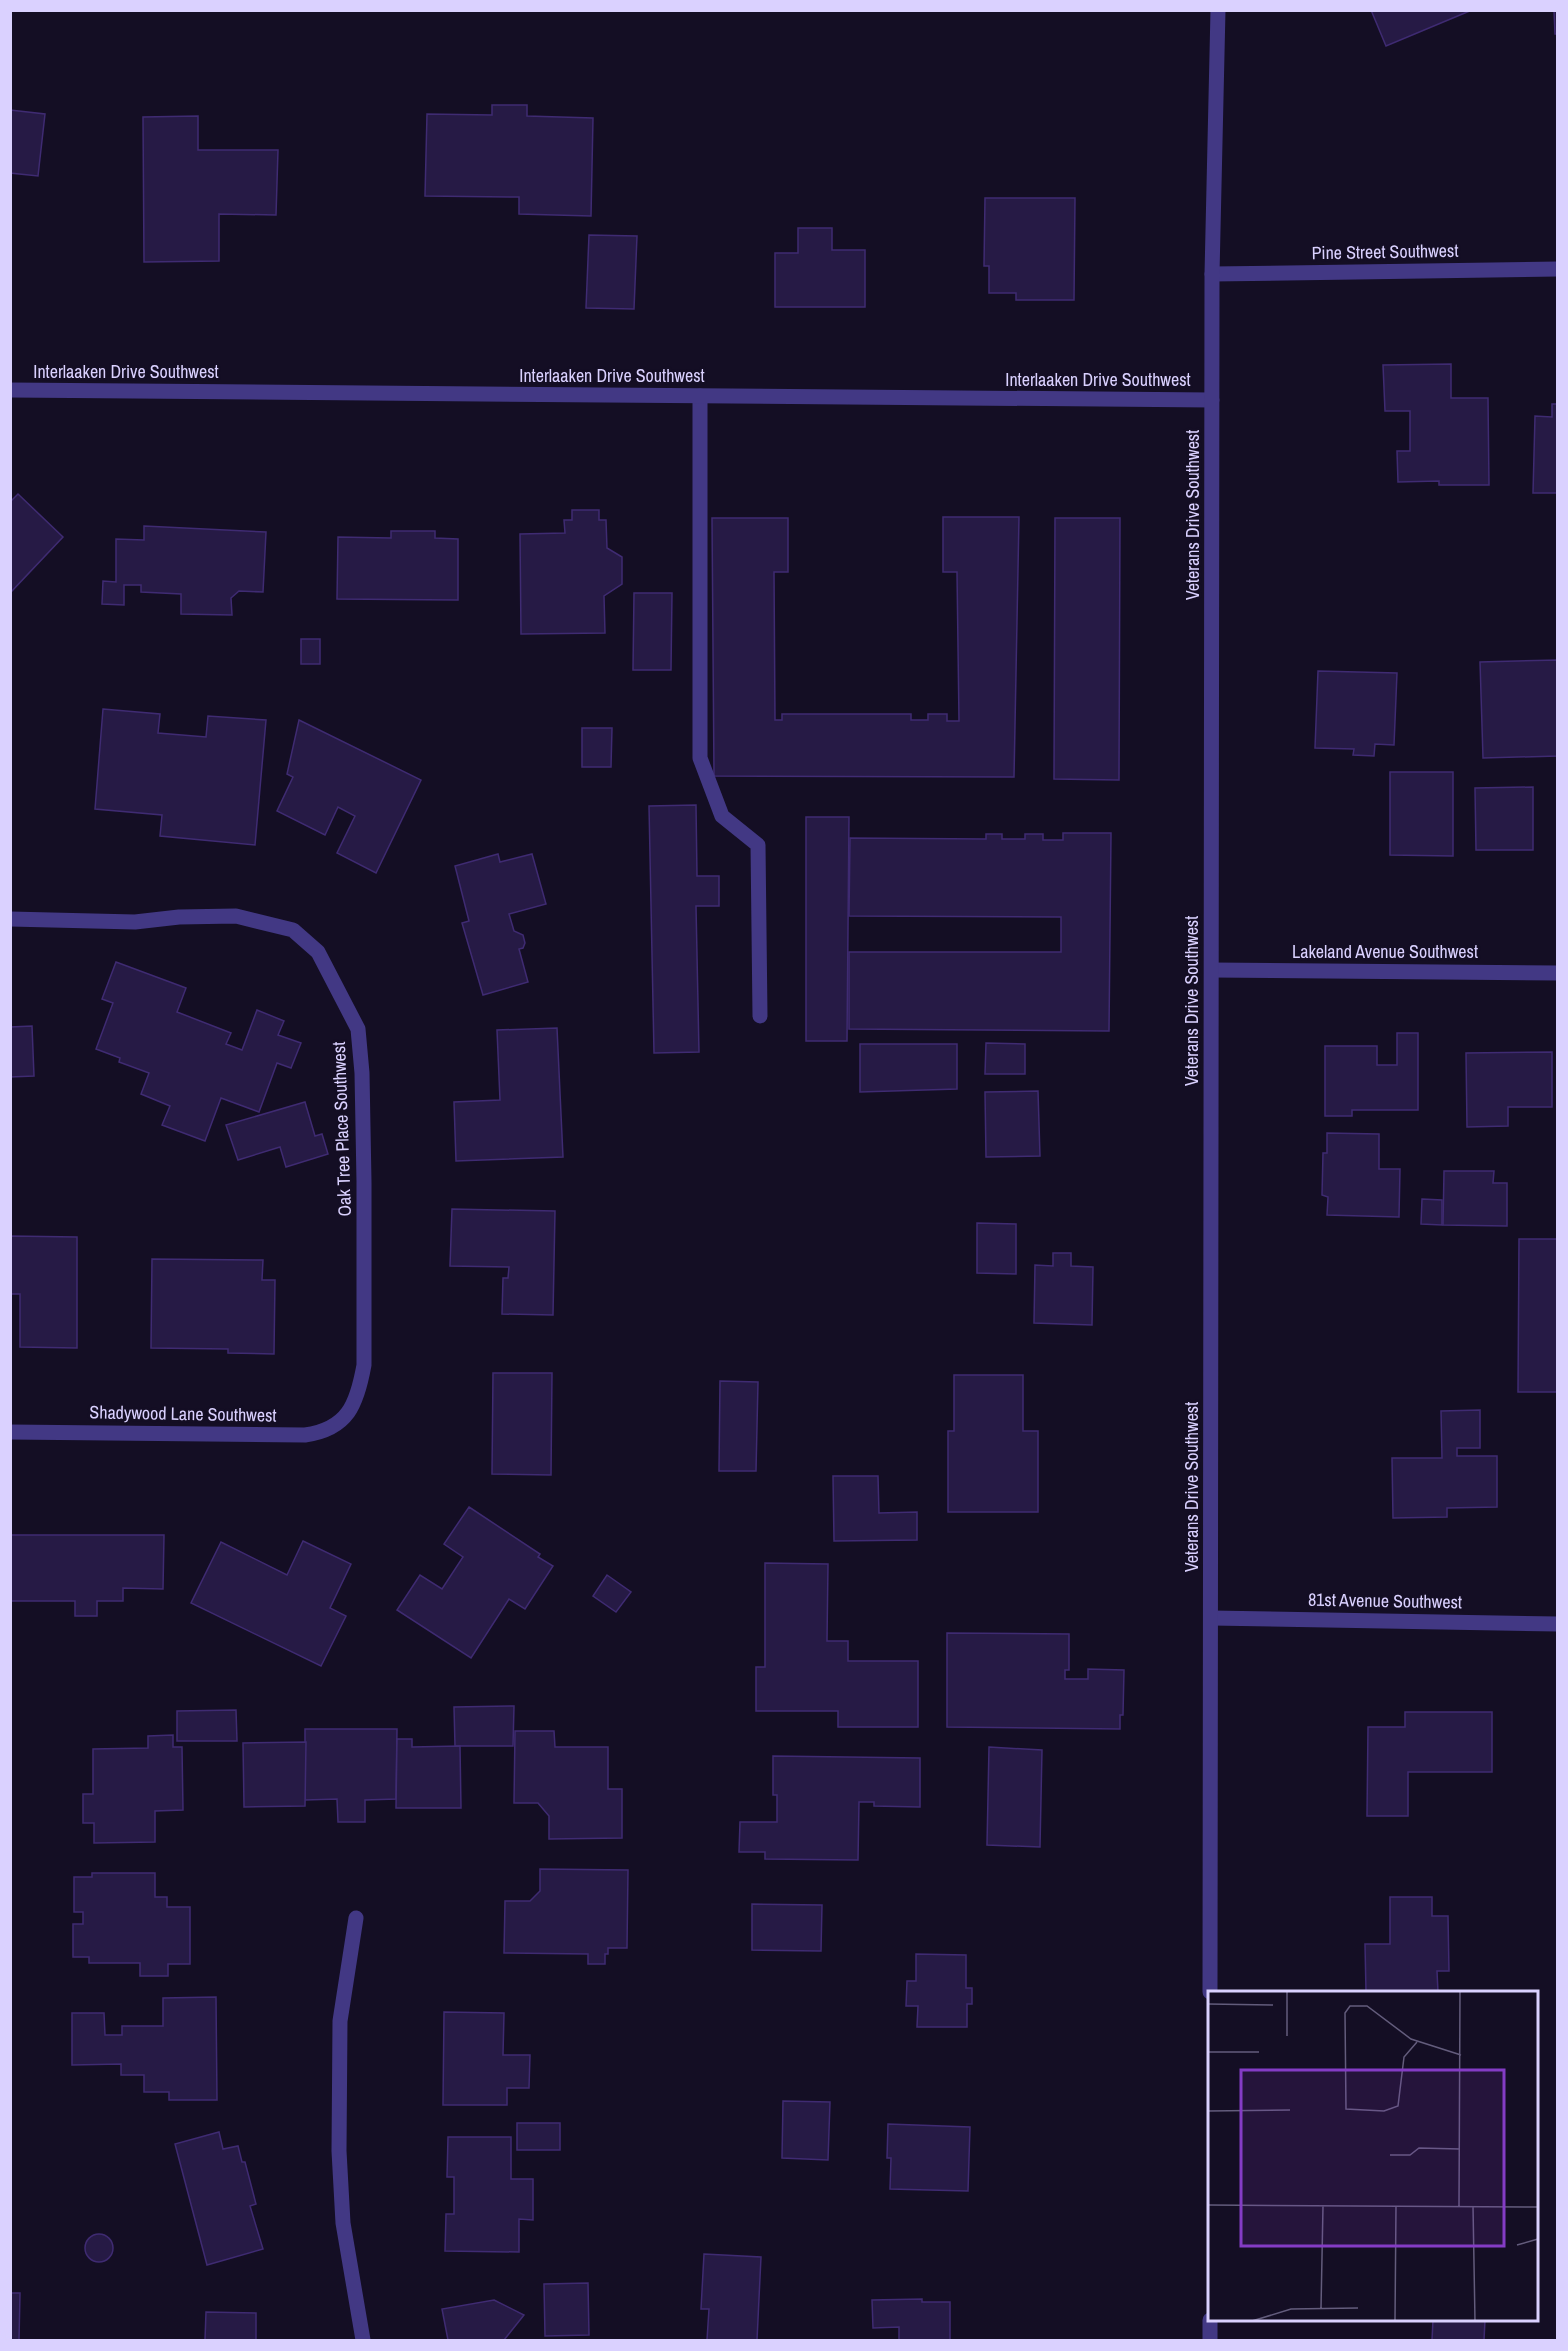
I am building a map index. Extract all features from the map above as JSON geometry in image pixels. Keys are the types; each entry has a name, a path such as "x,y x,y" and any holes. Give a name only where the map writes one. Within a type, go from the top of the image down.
{"street":[{"name":"Veterans Drive Southwest","path":"1210,1991 1212,274 1218,10"},
{"name":"Pine Street Southwest","path":"1212,274 1557,269"},
{"name":"Interlaaken Drive Southwest","path":"10,390 1212,400"},
{"path":"700,396 700,758 722,816 758,845 759,1016"},
{"name":"Oak Tree Place Southwest","path":"10,919 135,922 179,917 236,916 293,930 318,952 358,1029 362,1073 364,1365 359,1394 349,1413"},
{"name":"Lakeland Avenue Southwest","path":"1212,970 1557,973"},
{"name":"Shadywood Lane Southwest","path":"10,1432 305,1435 322,1432 336,1425 349,1413"},
{"name":"81st Avenue Southwest","path":"1211,1618 1557,1624"},
{"path":"356,1918 340,2021 339,2151 343,2223 363,2340"},
{"path":"1210,2321 1210,2340"}],"building":[{"path":"1371,10 1472,10 1386,46"},
{"path":"1554,10 1558,10 1558,34 1555,34"},
{"path":"492,105 527,105 527,116 593,118 591,216 519,214 519,197 425,196 427,114 492,115"},
{"path":"10,110 45,114 38,176 10,173"},
{"path":"198,116 198,150 278,150 276,215 219,214 219,261 144,262 143,117"},
{"path":"985,198 1075,198 1074,300 1016,300 1016,293 989,293 989,266 984,266"},
{"path":"798,228 832,228 832,250 865,250 865,307 775,307 775,253 798,253"},
{"path":"589,235 637,236 634,309 586,308"},
{"path":"1451,364 1451,398 1488,398 1489,485 1439,485 1439,481 1398,482 1397,451 1410,451 1410,411 1385,411 1383,365"},
{"path":"1552,404 1558,404 1558,493 1533,493 1535,416 1552,417"},
{"path":"18,494 63,537 10,593 10,502"},
{"path":"572,510 599,510 599,520 606,520 607,548 622,557 622,584 604,596 605,633 521,634 520,534 565,533 564,520 572,520"},
{"path":"943,517 1019,517 1014,777 714,776 712,518 788,518 788,572 774,572 775,720 782,720 782,714 911,714 911,720 928,720 928,714 947,714 947,721 959,721 957,572 943,572"},
{"path":"1055,518 1120,518 1119,780 1054,779"},
{"path":"144,526 266,532 263,592 239,591 231,598 232,615 181,614 181,594 141,592 141,585 124,585 124,605 102,604 103,581 116,582 116,539 144,540"},
{"path":"391,531 435,531 435,538 458,539 458,600 337,599 338,537 391,538"},
{"path":"634,593 672,593 671,670 633,670"},
{"path":"301,639 320,639 320,664 301,664"},
{"path":"1558,660 1558,756 1483,758 1480,662"},
{"path":"1318,671 1397,673 1394,745 1375,744 1374,756 1353,755 1354,749 1315,748"},
{"path":"103,709 160,714 158,733 206,737 208,716 266,720 255,845 160,836 162,815 95,809"},
{"path":"299,720 421,780 376,873 337,853 355,816 338,807 325,835 277,811 293,777 287,774"},
{"path":"582,728 612,728 611,767 582,767"},
{"path":"1390,772 1453,772 1453,856 1390,855"},
{"path":"1533,787 1533,850 1476,850 1475,788"},
{"path":"696,805 697,876 719,876 719,906 696,906 699,1052 654,1053 649,806"},
{"path":"806,817 849,817 847,1041 806,1041"},
{"path":"1063,833 1111,833 1109,1031 849,1029 849,952 1061,952 1061,917 849,916 850,838 986,839 986,834 1002,834 1002,839 1025,839 1025,834 1043,834 1043,840 1063,840"},
{"path":"498,854 500,862 532,854 546,904 509,914 514,931 523,935 525,943 523,948 519,949 528,982 483,995 462,923 469,921 455,866"},
{"path":"116,962 186,988 177,1012 231,1033 226,1044 242,1050 257,1010 284,1021 278,1035 301,1043 291,1068 277,1063 259,1112 221,1098 205,1141 162,1125 170,1106 141,1094 149,1073 119,1062 120,1058 96,1049 113,1003 102,999"},
{"path":"32,1026 34,1076 10,1077 10,1027"},
{"path":"557,1028 563,1157 456,1161 454,1102 500,1100 497,1030"},
{"path":"1397,1033 1418,1033 1418,1110 1352,1110 1352,1116 1325,1116 1325,1046 1377,1046 1377,1065 1397,1065"},
{"path":"986,1043 1025,1044 1025,1074 985,1074"},
{"path":"860,1044 957,1044 957,1089 860,1092"},
{"path":"1552,1052 1552,1107 1508,1107 1508,1126 1467,1127 1466,1053"},
{"path":"1038,1091 1040,1156 986,1157 985,1092"},
{"path":"305,1102 315,1136 322,1134 328,1154 286,1167 280,1147 238,1160 226,1125"},
{"path":"1327,1133 1379,1134 1379,1169 1400,1169 1399,1217 1327,1215 1328,1197 1322,1195 1323,1153 1327,1153"},
{"path":"1444,1171 1494,1171 1493,1183 1507,1183 1507,1226 1443,1225"},
{"path":"1422,1199 1442,1200 1442,1225 1421,1224"},
{"path":"452,1209 555,1211 553,1315 502,1314 503,1278 508,1278 509,1267 450,1266"},
{"path":"977,1223 1016,1224 1016,1274 977,1273"},
{"path":"10,1236 77,1237 77,1348 20,1347 20,1294 10,1294"},
{"path":"1519,1239 1558,1239 1558,1392 1518,1392"},
{"path":"1053,1253 1071,1253 1071,1266 1093,1267 1092,1325 1034,1323 1035,1265 1053,1266"},
{"path":"152,1259 263,1260 262,1280 275,1280 274,1354 228,1353 228,1349 151,1348"},
{"path":"493,1373 552,1373 551,1475 492,1474"},
{"path":"954,1375 1023,1375 1023,1431 1038,1431 1038,1512 948,1512 948,1431 954,1431"},
{"path":"720,1381 758,1382 756,1471 719,1471"},
{"path":"1480,1410 1480,1448 1457,1448 1457,1456 1497,1456 1497,1507 1447,1508 1447,1517 1393,1518 1392,1458 1442,1458 1441,1411"},
{"path":"833,1476 878,1476 879,1513 917,1512 917,1540 834,1541"},
{"path":"469,1507 540,1554 538,1557 553,1566 525,1609 509,1599 471,1658 397,1610 420,1575 442,1589 463,1557 444,1544"},
{"path":"10,1535 164,1535 163,1589 123,1588 123,1601 97,1601 97,1616 75,1616 75,1601 10,1601"},
{"path":"303,1541 351,1564 330,1608 346,1616 321,1666 191,1603 221,1542 287,1575"},
{"path":"765,1563 828,1564 827,1641 848,1641 848,1661 918,1661 918,1727 838,1727 838,1711 756,1711 756,1667 765,1667"},
{"path":"607,1575 631,1592 616,1612 593,1596"},
{"path":"947,1633 1069,1634 1069,1670 1065,1670 1065,1679 1088,1679 1088,1669 1124,1670 1123,1715 1120,1715 1120,1729 947,1727"},
{"path":"514,1706 513,1746 455,1746 454,1707"},
{"path":"236,1710 237,1741 177,1741 177,1711"},
{"path":"1405,1712 1492,1712 1492,1772 1408,1772 1408,1816 1367,1816 1368,1727 1405,1727"},
{"path":"305,1729 397,1729 396,1799 365,1800 365,1822 338,1822 337,1799 305,1800"},
{"path":"515,1731 554,1731 555,1747 608,1747 608,1789 622,1789 622,1838 549,1839 549,1816 538,1803 514,1803"},
{"path":"173,1735 173,1747 182,1747 183,1810 155,1811 155,1842 94,1843 94,1823 83,1823 83,1794 93,1794 93,1749 148,1748 148,1736"},
{"path":"397,1739 412,1739 412,1747 460,1746 461,1808 396,1808"},
{"path":"306,1742 305,1806 244,1807 243,1743"},
{"path":"989,1747 1042,1750 1040,1847 987,1845"},
{"path":"773,1756 920,1758 920,1807 874,1806 874,1802 859,1802 858,1860 765,1859 765,1852 739,1852 740,1822 777,1822 777,1795 773,1795"},
{"path":"540,1869 628,1870 627,1948 608,1948 608,1954 605,1954 605,1964 588,1964 588,1954 504,1953 505,1901 530,1901 540,1891"},
{"path":"92,1873 155,1873 155,1897 167,1897 167,1907 190,1907 190,1964 168,1964 168,1976 140,1976 140,1963 89,1963 89,1957 73,1957 73,1924 83,1924 83,1912 74,1912 74,1877 92,1877"},
{"path":"1390,1897 1432,1897 1432,1916 1448,1916 1449,1971 1437,1971 1438,1991 1366,1991 1365,1944 1390,1944"},
{"path":"752,1904 822,1905 821,1951 752,1950"},
{"path":"916,1954 966,1955 966,1988 972,1988 972,2004 967,2004 967,2027 917,2027 918,2006 906,2006 907,1981 916,1981"},
{"path":"216,1997 217,2100 169,2100 169,2092 144,2092 144,2075 121,2075 121,2064 72,2065 72,2013 104,2013 105,2035 122,2035 122,2026 163,2026 163,1998"},
{"path":"444,2012 504,2013 503,2055 530,2055 529,2088 507,2088 507,2105 443,2105"},
{"path":"783,2101 830,2102 828,2160 782,2158"},
{"path":"517,2123 560,2123 560,2150 517,2150"},
{"path":"888,2124 970,2127 968,2191 890,2189 891,2158 887,2158"},
{"path":"219,2132 223,2149 238,2146 242,2162 245,2162 256,2204 250,2206 263,2249 207,2265 175,2144"},
{"path":"448,2137 511,2137 511,2179 533,2179 533,2220 519,2219 519,2252 445,2251 446,2214 454,2214 454,2177 447,2177"},
{"path":"99,2234 109,2238 113,2248 109,2258 99,2262 89,2258 85,2248 89,2238"},
{"path":"704,2254 761,2257 757,2340 707,2340 709,2309 701,2309"},
{"path":"588,2283 589,2335 545,2336 544,2284"},
{"path":"10,2293 20,2293 19,2340 10,2340"},
{"path":"922,2299 922,2302 950,2302 950,2340 899,2340 899,2327 873,2328 872,2300"},
{"path":"494,2300 524,2315 504,2340 448,2340 442,2309"},
{"path":"206,2312 256,2313 256,2340 205,2340"},
{"path":"1433,2321 1485,2321 1484,2340 1432,2340"}]}
